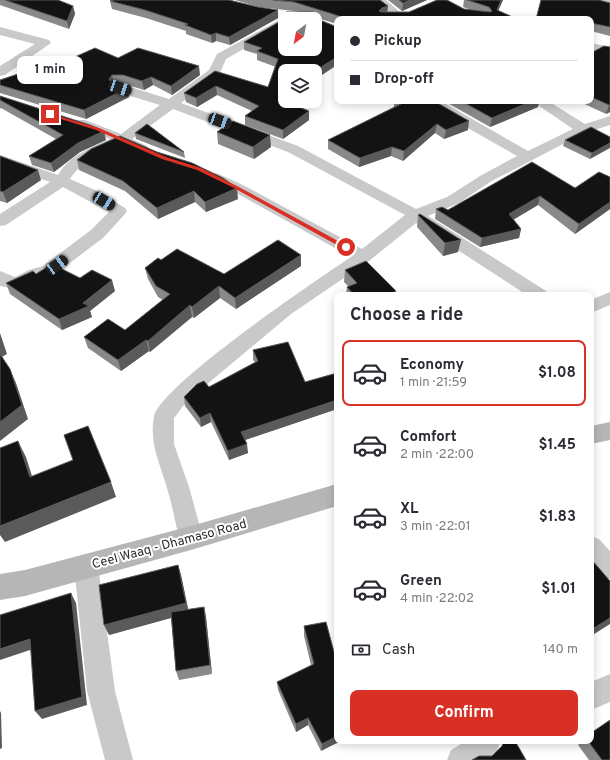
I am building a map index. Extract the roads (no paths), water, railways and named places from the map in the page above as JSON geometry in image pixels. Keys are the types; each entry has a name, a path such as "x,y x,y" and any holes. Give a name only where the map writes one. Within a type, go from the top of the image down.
{"main road":[{"path":"594,434 610,431"},
{"name":"Ceel Waaq - Dhamaso Road","path":"0,586 25,583 191,538 334,496"}],"street":[{"path":"379,0 403,16"},
{"path":"591,0 610,2"},
{"path":"271,13 278,14"},
{"path":"0,221 61,182 71,166 87,155 121,140 214,72 222,57 278,25"},
{"path":"0,31 45,43 0,72"},
{"path":"594,47 610,51"},
{"path":"120,88 169,105 184,108 293,149 338,174 366,186 415,215 535,292"},
{"path":"436,104 527,156"},
{"path":"544,104 583,129"},
{"path":"69,120 104,131 157,155"},
{"path":"191,538 178,487 163,444 164,416 180,395 285,310 363,257 415,215 453,200 485,179 527,156 583,129 610,120"},
{"path":"0,159 61,182 104,201 119,211 97,234 49,270 35,274 26,280 15,283 7,282 0,277"},
{"path":"199,169 236,187 363,257"},
{"path":"594,306 610,298"},
{"path":"594,550 610,568"},
{"path":"86,566 101,690 112,758"},
{"path":"594,695 610,688"}]}
